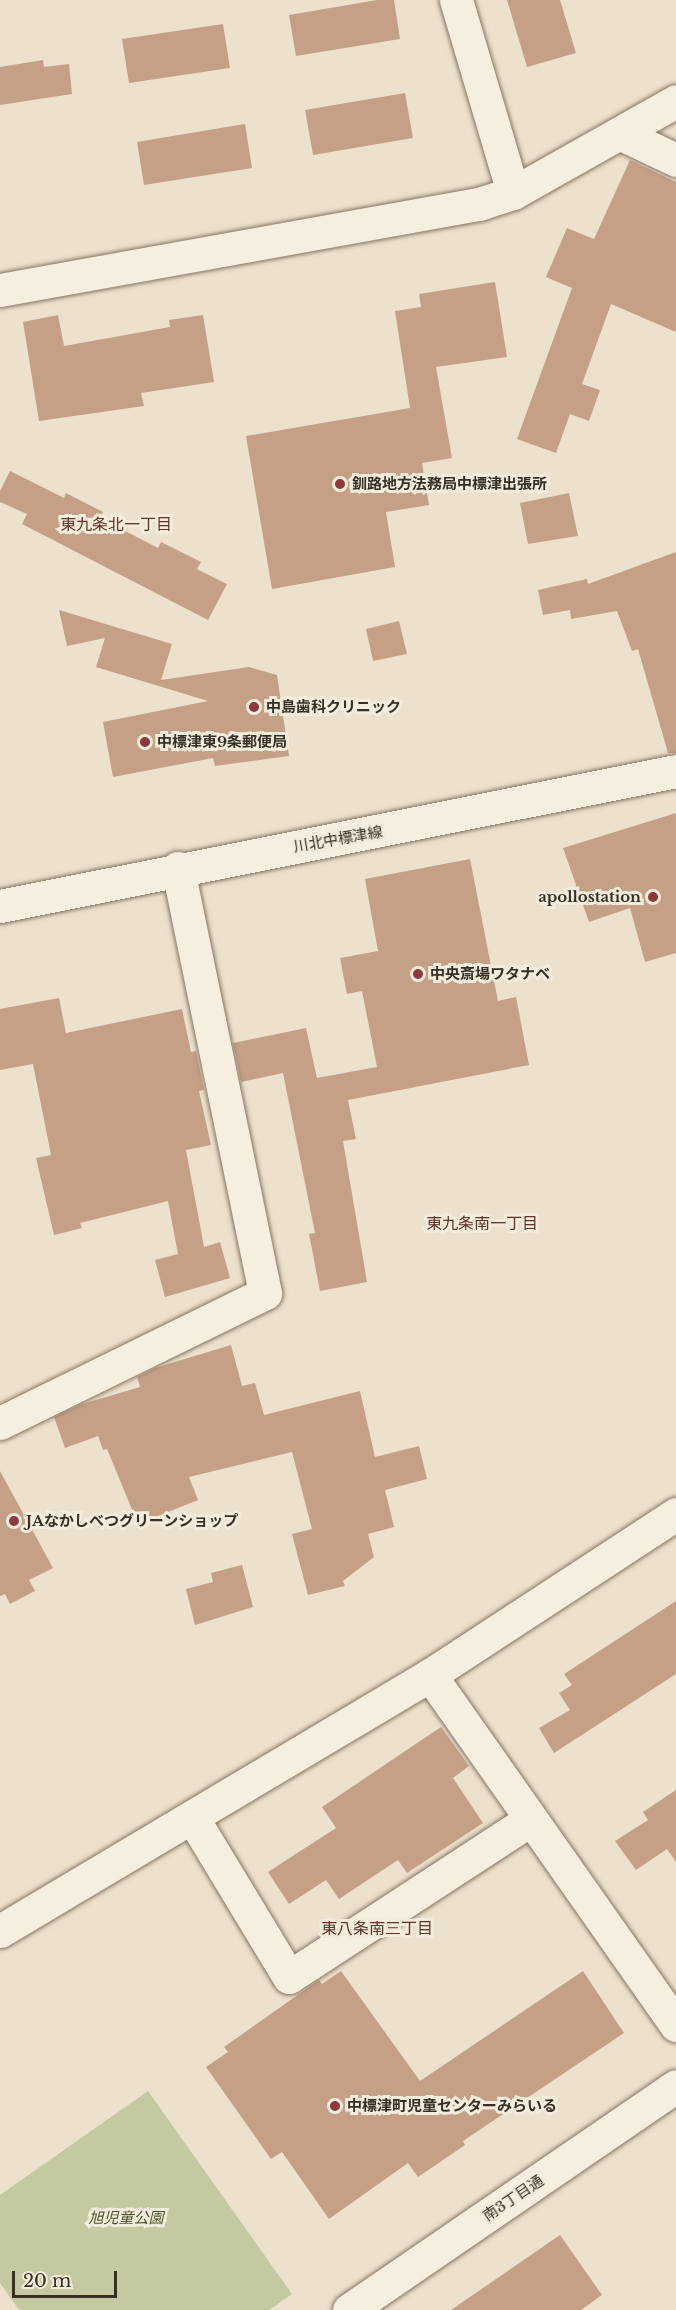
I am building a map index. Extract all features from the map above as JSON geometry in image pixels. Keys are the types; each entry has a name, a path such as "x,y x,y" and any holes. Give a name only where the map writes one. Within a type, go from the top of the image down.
{"street":[{"path":"456,0 513,194"},
{"path":"0,290 415,217 513,194 676,101"},
{"path":"621,134 676,160"},
{"name":"川北中標津線","path":"0,906 178,868 676,771"},
{"path":"0,1423 265,1293 178,868"},
{"path":"0,1931 430,1676 676,1514"},
{"path":"430,1676 676,2025"},
{"path":"192,1817 289,1977 531,1819"},
{"name":"南3丁目通","path":"349,2310 676,2086"}],"green space":[{"name":"旭児童公園","path":"148,2091 292,2294 269,2310 19,2310 0,2283 0,2195"}],"building":[{"path":"377,0 394,0 400,39 296,56 289,15"},
{"path":"507,0 560,0 576,53 527,67"},
{"path":"223,24 230,68 129,83 122,39"},
{"path":"43,60 44,67 69,64 72,94 0,105 0,67"},
{"path":"405,93 413,138 313,155 305,110"},
{"path":"245,124 252,168 144,185 137,142"},
{"path":"630,160 676,182 676,332 611,304 582,384 600,390 589,421 570,414 556,453 517,439 572,288 546,277 567,228 594,239"},
{"name":"釧路地方法務局中標津出張所","path":"495,282 507,357 436,367 452,458 422,463 429,505 386,512 395,567 272,589 246,436 410,408 395,311 421,307 419,294"},
{"path":"58,315 64,346 170,327 169,320 203,315 214,382 141,393 144,406 39,421 23,322"},
{"path":"10,471 64,498 66,493 103,512 100,518 158,548 161,542 201,562 197,569 227,584 208,620 22,524 27,514 0,502 0,491"},
{"path":"569,493 578,536 528,544 520,503"},
{"path":"676,552 676,753 668,753 638,649 632,651 617,611 571,619 570,610 543,615 538,590 587,579 588,584"},
{"path":"59,610 172,644 161,680 249,667 277,675 289,756 215,766 213,758 113,777 103,722 208,701 96,667 105,638 67,646"},
{"path":"399,621 407,654 373,661 366,629"},
{"path":"676,813 676,953 645,962 630,908 589,922 563,848"},
{"name":"中央斎場ワタナベ","path":"470,859 498,1001 516,997 529,1065 348,1100 356,1139 343,1141 367,1282 320,1291 309,1234 315,1233 283,1073 241,1082 233,1043 306,1028 317,1078 377,1067 362,991 347,994 340,958 378,951 365,879"},
{"path":"59,998 66,1033 182,1009 191,1052 196,1051 204,1090 199,1091 211,1145 186,1150 204,1247 220,1242 230,1278 165,1297 155,1260 178,1254 168,1201 80,1223 82,1228 54,1235 36,1158 51,1155 33,1064 0,1070 0,1009"},
{"path":"231,1345 242,1386 255,1383 264,1415 360,1391 375,1457 419,1446 427,1479 385,1490 394,1527 368,1534 374,1557 343,1581 345,1586 308,1595 292,1534 312,1529 292,1452 189,1477 198,1500 138,1524 107,1449 103,1450 98,1436 65,1448 54,1417 82,1404 140,1387 137,1377 155,1368"},
{"name":"JAなかしべつグリーンショップ","path":"0,1471 53,1568 29,1580 35,1591 10,1604 5,1594 0,1596"},
{"path":"242,1565 253,1607 195,1625 186,1589 213,1582 211,1573"},
{"path":"676,1601 676,1674 554,1753 539,1728 570,1710 559,1693 572,1685 564,1674"},
{"path":"441,1727 469,1766 453,1778 483,1823 407,1873 398,1860 339,1899 326,1880 289,1904 268,1872 336,1828 322,1807"},
{"path":"676,1790 676,1862 667,1849 636,1870 615,1841 648,1820 643,1812"},
{"name":"中標津町児童センターみらいる","path":"341,1971 420,2081 583,1971 624,2033 463,2141 465,2145 418,2177 408,2163 329,2219 282,2152 271,2159 206,2067 228,2052 224,2047 319,1980 322,1984"},
{"path":"560,2235 602,2295 581,2310 451,2310"}],"place":[{"name":"釧路地方法務局中標津出張所","path":"340,484"},
{"name":"中島歯科クリニック","path":"254,707"},
{"name":"中標津東9条郵便局","path":"145,742"},
{"name":"apollostation","path":"653,897"},
{"name":"中央斎場ワタナベ","path":"418,974"},
{"name":"JAなかしべつグリーンショップ","path":"14,1521"},
{"name":"中標津町児童センターみらいる","path":"335,2106"}],"district":[{"name":"東九条北一丁目","path":"116,524"},
{"name":"東九条南一丁目","path":"482,1223"},
{"name":"東八条南三丁目","path":"377,1928"}]}
